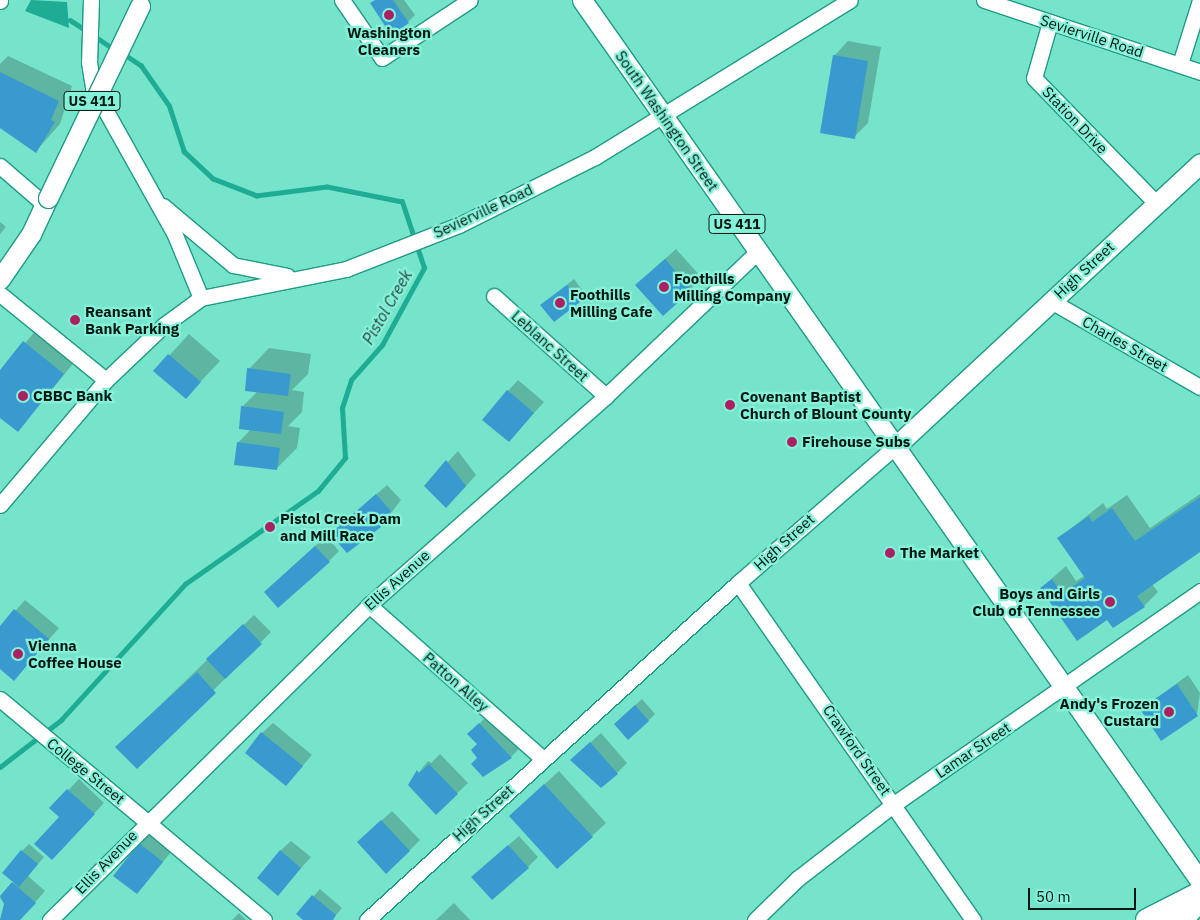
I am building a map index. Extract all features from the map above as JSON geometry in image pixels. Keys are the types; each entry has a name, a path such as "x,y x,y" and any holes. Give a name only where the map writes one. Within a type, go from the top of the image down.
{"highway":[{"path":"1147,920 1200,893"},
{"path":"1182,920 1200,899"}],"main road":[{"name":"South Washington Street","path":"582,0 664,116 756,253 897,445 1063,688 1200,881"},
{"name":"US 411","path":"0,279 46,202 142,3"},
{"name":"High Street","path":"897,445 1200,163"}],"street":[{"path":"92,0 89,62 93,88 175,234 201,298"},
{"path":"342,0 382,58 470,0"},
{"name":"Sevierville Road","path":"0,505 106,380 164,325 201,298 303,277 391,253 458,224 595,157 850,0"},
{"name":"Sevierville Road","path":"984,0 1200,72"},
{"path":"1180,64 1200,0"},
{"name":"Station Drive","path":"1050,22 1034,78 1156,203"},
{"path":"0,166 46,202"},
{"path":"154,198 233,265 303,277"},
{"name":"Ellis Avenue","path":"50,920 147,820 369,605 606,396 756,253"},
{"path":"0,294 106,380"},
{"name":"Leblanc Street","path":"494,296 606,396"},
{"name":"Charles Street","path":"1051,302 1200,387"},
{"name":"High Street","path":"367,920 738,583 897,445"},
{"name":"Crawford Street","path":"738,583 974,920"},
{"name":"Lamar Street","path":"755,920 797,879 894,804 1200,591"},
{"name":"Patton Alley","path":"369,605 543,759"},
{"name":"College Street","path":"0,699 147,820 264,920"}],"shaded area":[{"path":"31,0 67,2 69,28 25,11"}],"building":[{"path":"375,0 393,0 409,23 391,35 370,3"},
{"path":"833,55 868,61 855,139 820,133"},
{"path":"0,72 59,101 51,120 55,122 36,153 0,128"},
{"name":"Foothills Milling Company","path":"665,259 692,290 663,316 635,285"},
{"name":"Foothills Milling Cafe","path":"567,285 580,302 554,322 540,305"},
{"name":"CBBC Bank","path":"23,341 64,374 18,432 0,418 0,370"},
{"path":"168,354 201,382 186,399 153,371"},
{"path":"247,368 291,374 288,396 245,391"},
{"path":"507,390 534,413 509,442 482,420"},
{"path":"241,406 284,412 281,434 239,429"},
{"path":"237,442 280,448 277,470 234,465"},
{"path":"446,460 466,486 446,508 424,486"},
{"path":"376,494 391,511 378,523 381,527 347,553 330,534"},
{"path":"1200,497 1200,552 1137,596 1145,607 1113,628 1107,620 1077,641 1040,588 1052,579 1062,594 1085,578 1057,538 1089,516 1092,522 1112,508 1135,541"},
{"path":"315,546 330,562 278,608 264,592"},
{"name":"Vienna Coffee House","path":"14,609 49,639 14,681 0,669 0,626"},
{"path":"243,624 262,644 225,679 206,659"},
{"path":"197,672 216,693 137,769 115,747"},
{"name":"Andy's Frozen Custard","path":"1177,684 1198,716 1161,741 1140,709"},
{"path":"635,705 649,721 628,740 614,724"},
{"path":"479,723 512,758 483,777 471,764 477,758 471,750 477,744 467,734"},
{"path":"261,732 303,766 286,786 245,753"},
{"path":"590,742 618,774 601,788 570,760"},
{"path":"429,764 458,794 436,815 408,785 417,770 419,773"},
{"path":"544,784 593,837 557,869 509,816"},
{"path":"67,789 95,814 52,860 34,844 59,817 49,808"},
{"path":"381,820 410,851 386,874 357,842"},
{"path":"139,843 163,862 137,894 113,876"},
{"path":"508,845 529,868 492,900 471,877"},
{"path":"21,850 38,864 19,887 2,873"},
{"path":"280,850 301,868 278,896 257,878"},
{"path":"12,882 36,903 20,920 0,920 4,904 0,896"},
{"path":"312,895 336,915 333,920 303,920 296,914"}],"waterway":[{"name":"Pistol Creek","path":"70,20 87,31"},
{"name":"Pistol Creek","path":"93,35 114,49"},
{"name":"Pistol Creek","path":"0,767 61,720 185,584 318,491 345,458 342,408 351,380 382,345 424,268 402,202 327,187 257,196 213,179 184,152 169,106 141,66 123,54"}],"place":[{"name":"Washington Cleaners","path":"389,15"},
{"name":"Foothills Milling Company","path":"664,287"},
{"name":"Foothills Milling Cafe","path":"560,303"},
{"name":"Reansant Bank Parking","path":"75,320"},
{"name":"CBBC Bank","path":"23,396"},
{"name":"Covenant Baptist Church of Blount County","path":"730,405"},
{"name":"Firehouse Subs","path":"792,442"},
{"name":"Pistol Creek Dam and Mill Race","path":"270,527"},
{"name":"The Market","path":"890,553"},
{"name":"Boys and Girls Club of Tennessee","path":"1110,602"},
{"name":"Vienna Coffee House","path":"18,654"},
{"name":"Andy's Frozen Custard","path":"1169,712"}]}
